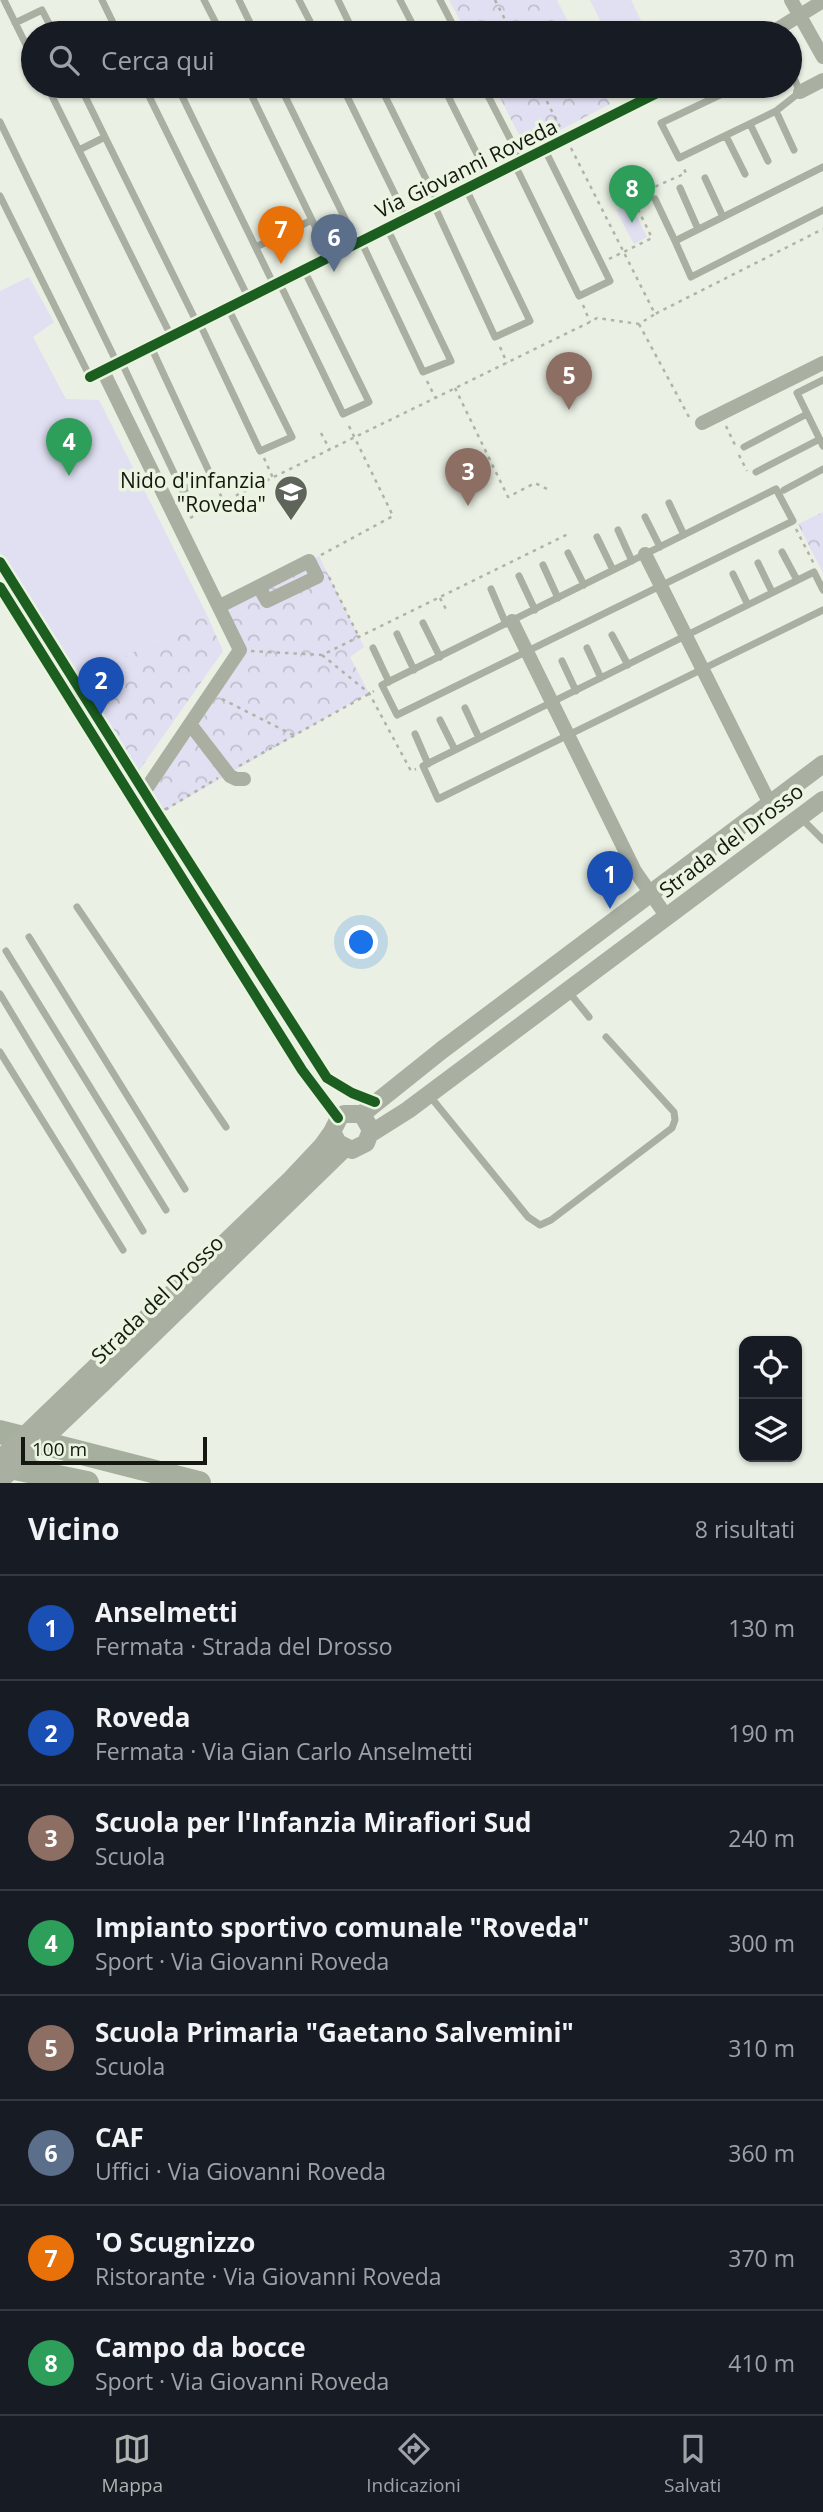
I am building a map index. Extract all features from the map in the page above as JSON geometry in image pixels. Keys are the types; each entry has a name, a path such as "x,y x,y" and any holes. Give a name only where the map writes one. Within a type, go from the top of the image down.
{"highway":[{"path":"0,1432 199,1483"},
{"path":"0,1465 84,1482"},
{"path":"0,1475 84,1482"}],"street":[{"path":"791,0 823,57"},
{"path":"791,21 823,1"},
{"path":"802,91 823,80"},
{"name":"Via Giovanni Roveda","path":"96,374 647,98"},
{"path":"696,421 823,363"},
{"path":"96,374 178,524 240,650 140,798"},
{"name":"Strada del Drosso","path":"639,557 662,586 770,804"},
{"path":"220,606 314,559"},
{"path":"0,587 140,798 335,1125 338,1143 352,1150 360,1147 370,1135 370,1125 362,1114 344,1114 335,1125"},
{"name":"Strada del Drosso","path":"509,623 635,871 667,917"},
{"path":"190,724 227,773 233,778 244,779"},
{"name":"Strada del Drosso","path":"362,1114 823,764"},
{"name":"Strada del Drosso","path":"370,1135 429,1095 823,800"},
{"name":"Strada del Drosso","path":"0,1459 291,1179 335,1125"},
{"name":"Strada del Drosso","path":"0,1481 345,1148"}],"lane":[{"path":"4,0 21,35"},
{"path":"102,0 112,21"},
{"path":"204,0 215,21"},
{"path":"239,0 249,21"},
{"path":"299,0 310,21"},
{"path":"338,0 348,21"},
{"path":"440,0 451,21"},
{"path":"401,2 411,21"},
{"path":"15,23 42,10 48,21"},
{"path":"53,98 172,336"},
{"path":"86,98 260,451 292,437 228,308"},
{"path":"150,98 248,297"},
{"path":"183,98 342,414 369,402 304,270"},
{"path":"253,98 330,257"},
{"name":"Via Giovanni Roveda","path":"287,98 423,372 452,360 387,229"},
{"name":"Via Giovanni Roveda","path":"348,98 407,219"},
{"name":"Via Giovanni Roveda","path":"386,98 495,337 530,321 466,189"},
{"name":"Via Giovanni Roveda","path":"449,98 489,178"},
{"name":"Via Giovanni Roveda","path":"488,98 579,296"},
{"path":"714,98 661,124 679,159 775,111 792,98"},
{"path":"775,111 794,150"},
{"path":"0,122 182,489 212,478 150,347"},
{"path":"750,124 768,161"},
{"path":"726,136 745,174"},
{"path":"81,154 105,137"},
{"name":"Via Giovanni Roveda","path":"545,150 601,262"},
{"path":"675,241 823,167"},
{"path":"705,178 723,217"},
{"path":"680,188 698,229"},
{"path":"0,196 96,374"},
{"path":"655,199 691,277 823,211"},
{"path":"256,247 312,220"},
{"path":"579,296 610,281 601,262"},
{"path":"756,472 821,443 797,393 823,380"},
{"path":"744,447 807,414"},
{"path":"784,490 823,469"},
{"path":"776,489 793,521 397,715 382,685 684,535 776,489"},
{"path":"669,503 684,535"},
{"path":"645,517 660,547"},
{"path":"618,530 639,557"},
{"path":"597,537 613,570"},
{"path":"782,552 797,580"},
{"path":"568,553 584,585"},
{"path":"758,563 772,592"},
{"path":"543,565 558,598"},
{"path":"426,765 814,572 823,590"},
{"path":"733,574 748,604"},
{"path":"519,576 535,610"},
{"path":"491,589 509,623"},
{"path":"415,734 438,799 823,610"},
{"path":"423,623 440,657"},
{"path":"397,634 414,670"},
{"path":"612,635 628,665"},
{"path":"373,648 389,682"},
{"path":"587,648 601,678"},
{"path":"562,661 576,691"},
{"path":"465,708 479,738"},
{"path":"440,720 455,750"},
{"path":"800,817 823,840"},
{"path":"77,907 226,1128"},
{"path":"29,937 185,1189"},
{"path":"6,951 166,1210"},
{"path":"568,991 589,1017"},
{"path":"0,994 143,1231"},
{"path":"429,1095 520,1208 540,1226 672,1128 675,1120 674,1111 606,1037"},
{"path":"0,1052 123,1250"}],"path":[{"path":"495,0 506,21"},
{"path":"545,98 655,314"},
{"path":"601,262 652,237 632,197 686,173 679,159"},
{"path":"178,524 590,321 597,318 639,324 823,229"},
{"path":"579,296 590,321"},
{"path":"639,324 696,421"},
{"path":"495,337 507,363"},
{"path":"423,372 435,398"},
{"path":"455,388 508,497 535,484 549,490"},
{"path":"342,414 393,516 314,559 359,636"},
{"path":"321,433 330,450"},
{"path":"260,451 273,478"},
{"path":"212,478 224,502"},
{"path":"793,521 817,570"},
{"path":"240,650 322,655 570,533"},
{"path":"440,597 447,611"},
{"path":"322,655 369,693 411,771 426,765"},
{"path":"211,693 293,736"},
{"path":"158,814 369,693"},
{"path":"140,798 158,814 165,826"}],"green space":[{"path":"449,0 557,0 568,21 460,21"},
{"path":"590,0 631,0 641,21 600,21"},
{"path":"500,98 607,98 610,104 526,148"},
{"path":"630,203 647,237 634,244 616,210"},
{"path":"29,277 54,322 33,337 66,399 99,400 207,615 80,679 0,552 0,291"},
{"path":"823,512 823,573 798,524"},
{"path":"319,556 364,647 350,657 369,693 161,813 149,794 247,651 225,603"},
{"path":"207,615 223,651 138,772 80,679"}],"cycle path":[{"path":"90,377 647,98"},
{"path":"0,562 327,1078 352,1093 375,1102"},
{"path":"0,587 302,1070 338,1118"}],"place":[{"name":"Campo da bocce","path":"632,223"},
{"name":"'O Scugnizzo","path":"281,264"},
{"name":"CAF","path":"334,272"},
{"name":"Scuola Primaria \"Gaetano Salvemini\"","path":"569,410"},
{"name":"Impianto sportivo comunale \"Roveda\"","path":"69,476"},
{"name":"Scuola per l'Infanzia Mirafiori Sud","path":"468,506"},
{"name":"Nido d'infanzia \"Roveda\"","path":"291,522"},
{"name":"Roveda","path":"101,715"},
{"name":"Anselmetti","path":"610,909"}]}
